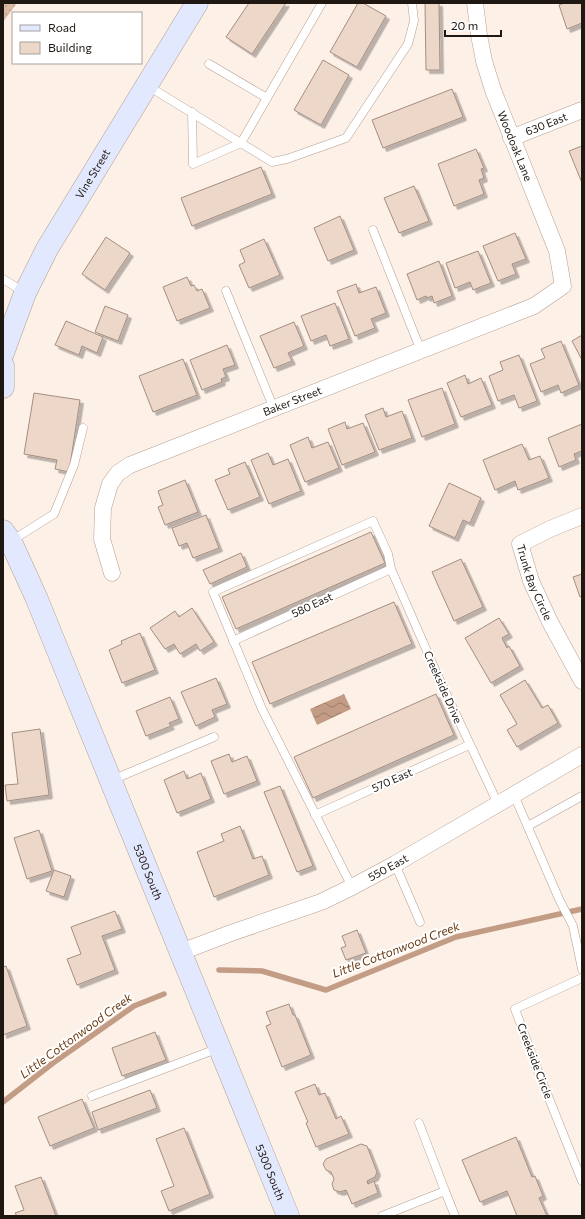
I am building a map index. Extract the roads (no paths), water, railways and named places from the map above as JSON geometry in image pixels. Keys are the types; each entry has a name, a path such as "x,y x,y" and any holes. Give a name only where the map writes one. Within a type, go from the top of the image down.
{"main road":[{"name":"Vine Street","path":"3,353 25,293 48,249 197,3"},
{"path":"3,366 3,387"},
{"name":"5300 South","path":"7,536 36,597 112,780 288,1216"}],"street":[{"name":"Woodoak Lane","path":"475,3 484,61 493,90 557,251 563,286"},
{"name":"630 East","path":"511,138 582,110"},
{"name":"Baker Street","path":"112,573 102,539 103,508 110,484 118,473 130,465 534,306 563,286"},
{"name":"Trunk Bay Circle","path":"582,516 520,544 531,581 582,681"},
{"name":"550 East","path":"181,952 231,933 301,910 352,887 395,864 582,755"}],"lane":[{"path":"192,112 193,164 241,143 322,3"},
{"path":"147,85 272,162 286,160 346,138 408,44 414,21 412,3"},
{"path":"209,64 267,98"},
{"path":"373,230 421,351"},
{"path":"3,279 25,293"},
{"path":"226,291 274,409"},
{"path":"7,536 54,514 74,465 83,428"},
{"name":"Creekside Drive","path":"234,641 214,592 373,521 388,554 391,569 498,804"},
{"name":"580 East","path":"234,641 391,569"},
{"path":"234,641 262,709 352,887"},
{"path":"112,780 214,737"},
{"name":"570 East","path":"316,815 470,745"},
{"path":"514,795 559,900 573,926 582,969"},
{"path":"528,826 582,796"},
{"path":"395,864 420,922"},
{"name":"Creekside Circle","path":"582,978 515,1009 582,1181"},
{"path":"92,1096 220,1048"},
{"path":"419,1124 455,1216"},
{"path":"382,1216 445,1190"}],"water":[{"path":"344,694 351,709 317,725 310,709"}],"waterway":[{"name":"Little Cottonwood Creek","path":"219,970 262,971 326,990 456,937 582,909"},
{"name":"Little Cottonwood Creek","path":"3,1102 53,1063 134,1006 164,994"}]}
